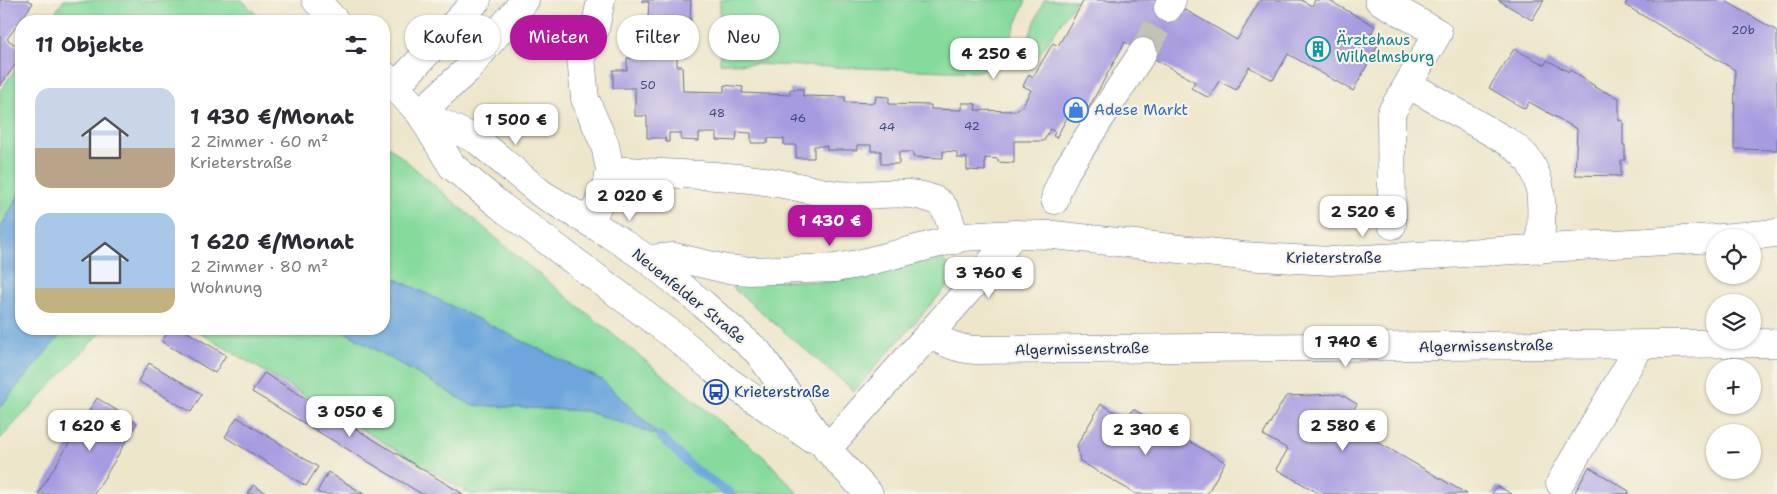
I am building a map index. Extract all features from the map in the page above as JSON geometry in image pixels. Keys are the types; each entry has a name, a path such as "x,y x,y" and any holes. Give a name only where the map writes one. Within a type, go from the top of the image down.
{"street":[{"path":"316,0 330,15"},
{"path":"390,80 477,0"},
{"path":"420,113 467,70 526,0"},
{"path":"590,222 607,186 610,170 605,145 585,99 581,56 595,29 601,0"},
{"path":"1379,0 1438,33 1391,113 1392,225"},
{"path":"1055,200 1066,171 1143,52"},
{"name":"Neuenfelder Straße","path":"390,82 420,113 452,166 728,380 827,449"},
{"path":"1408,84 1510,143 1524,155 1533,168 1540,190 1540,249"},
{"name":"Neuenfelder Straße","path":"420,113 476,140 542,194 647,259 703,304 758,352 827,449 869,494"},
{"path":"610,170 778,183 839,195 912,194 936,200 944,206 955,240"},
{"path":"1761,234 1777,233"},
{"path":"827,449 930,334 1014,234"},
{"name":"Krieterstraße","path":"647,259 674,257 726,269 748,271 835,268 963,238 1014,234 1054,235 1243,256 1331,261 1706,239"},
{"name":"Algermissenstraße","path":"930,334 960,349 975,350 1777,343"},
{"path":"1560,483 1641,344"}],"green space":[{"path":"64,0 242,0 257,15 53,15"},
{"path":"720,0 1026,0 1004,53 992,68 975,72 720,63 720,60 779,60 779,15 720,15"},
{"path":"1044,0 1076,0 1030,69 1022,63 1021,56"},
{"path":"15,70 15,202 0,229 0,91"},
{"path":"390,147 524,262 764,457 799,494 470,494 203,335 350,335 471,405 586,411 659,435 602,380 390,276"},
{"path":"938,257 959,273 854,391 733,288 736,279 829,282"},
{"path":"60,335 98,335 0,439 0,407"}],"water":[{"path":"15,202 15,335 60,335 0,407 0,229"},
{"path":"390,276 602,380 660,436 586,411 471,405 350,335 390,335"}],"building":[{"path":"0,0 28,0 33,3 24,15 15,15 15,28 7,39 15,45 15,65 0,86"},
{"path":"642,0 691,0 690,15 648,15 649,2 642,2"},
{"path":"1084,0 1155,0 1179,14 1182,8 1237,40 1260,0 1301,0 1312,6 1315,0 1328,0 1375,26 1369,38 1379,44 1353,91 1288,54 1273,80 1249,67 1236,90 1219,81 1209,98 1191,88 1195,82 1125,42 1082,120 1076,116 1079,113 1072,109 1056,138 1053,136 1055,132 1050,129 1044,141 1014,141 1014,163 998,162 998,159 985,158 985,171 967,170 967,158 957,158 957,152 943,151 943,158 913,157 913,152 899,152 899,164 881,164 881,151 871,151 871,145 857,145 857,150 827,150 827,146 814,146 814,158 796,158 796,145 784,145 784,139 768,138 768,143 751,143 751,133 737,132 736,141 717,140 717,133 699,133 699,141 681,140 681,133 669,133 669,142 666,142 665,138 647,138 647,116 635,116 635,88 613,88 613,70 627,70 627,60 677,60 677,66 682,66 683,91 724,92 724,85 743,87 742,93 790,95 790,89 803,89 803,96 845,97 845,102 875,103 876,96 889,97 889,104 931,105 931,109 962,110 962,103 969,103 976,104 975,110 1015,111 1023,105 1031,90 1023,86 1029,74 1033,77 1053,43 1058,46"},
{"path":"1498,0 1544,0 1532,20"},
{"path":"1628,0 1724,0 1777,31 1777,150 1734,149 1735,70 1625,5"},
{"path":"1514,49 1545,65 1547,60 1569,72 1570,70 1594,87 1619,98 1619,121 1623,120 1623,145 1625,145 1625,160 1621,160 1621,176 1575,175 1577,129 1529,102 1525,109 1489,88"},
{"path":"166,335 192,335 226,355 215,373 162,342"},
{"path":"149,363 202,394 191,412 138,381"},
{"path":"264,373 463,494 422,494 252,392"},
{"path":"1340,394 1357,404 1345,423 1467,494 1320,494 1276,469 1288,449 1263,435 1286,396"},
{"path":"97,398 137,423 106,475 94,494 38,494"},
{"path":"1101,404 1127,419 1133,409 1225,462 1207,494 1136,494 1080,461 1077,445"},
{"path":"237,417 318,467 306,486 225,437"},
{"path":"1589,467 1629,491 1628,494 1574,494"},
{"path":"328,472 364,494 321,494 317,492"},
{"path":"253,485 268,494 248,494"},
{"path":"1497,486 1512,494 1492,494"}],"waterway":[{"path":"660,436 694,469 731,494"}],"tunnel":[{"path":"1143,52 1168,8"}],"place":[{"name":"Ärztehaus Wilhelmsburg","path":"1318,49"},
{"name":"Adese Markt","path":"1076,110"},
{"name":"Krieterstraße","path":"716,392"}]}
